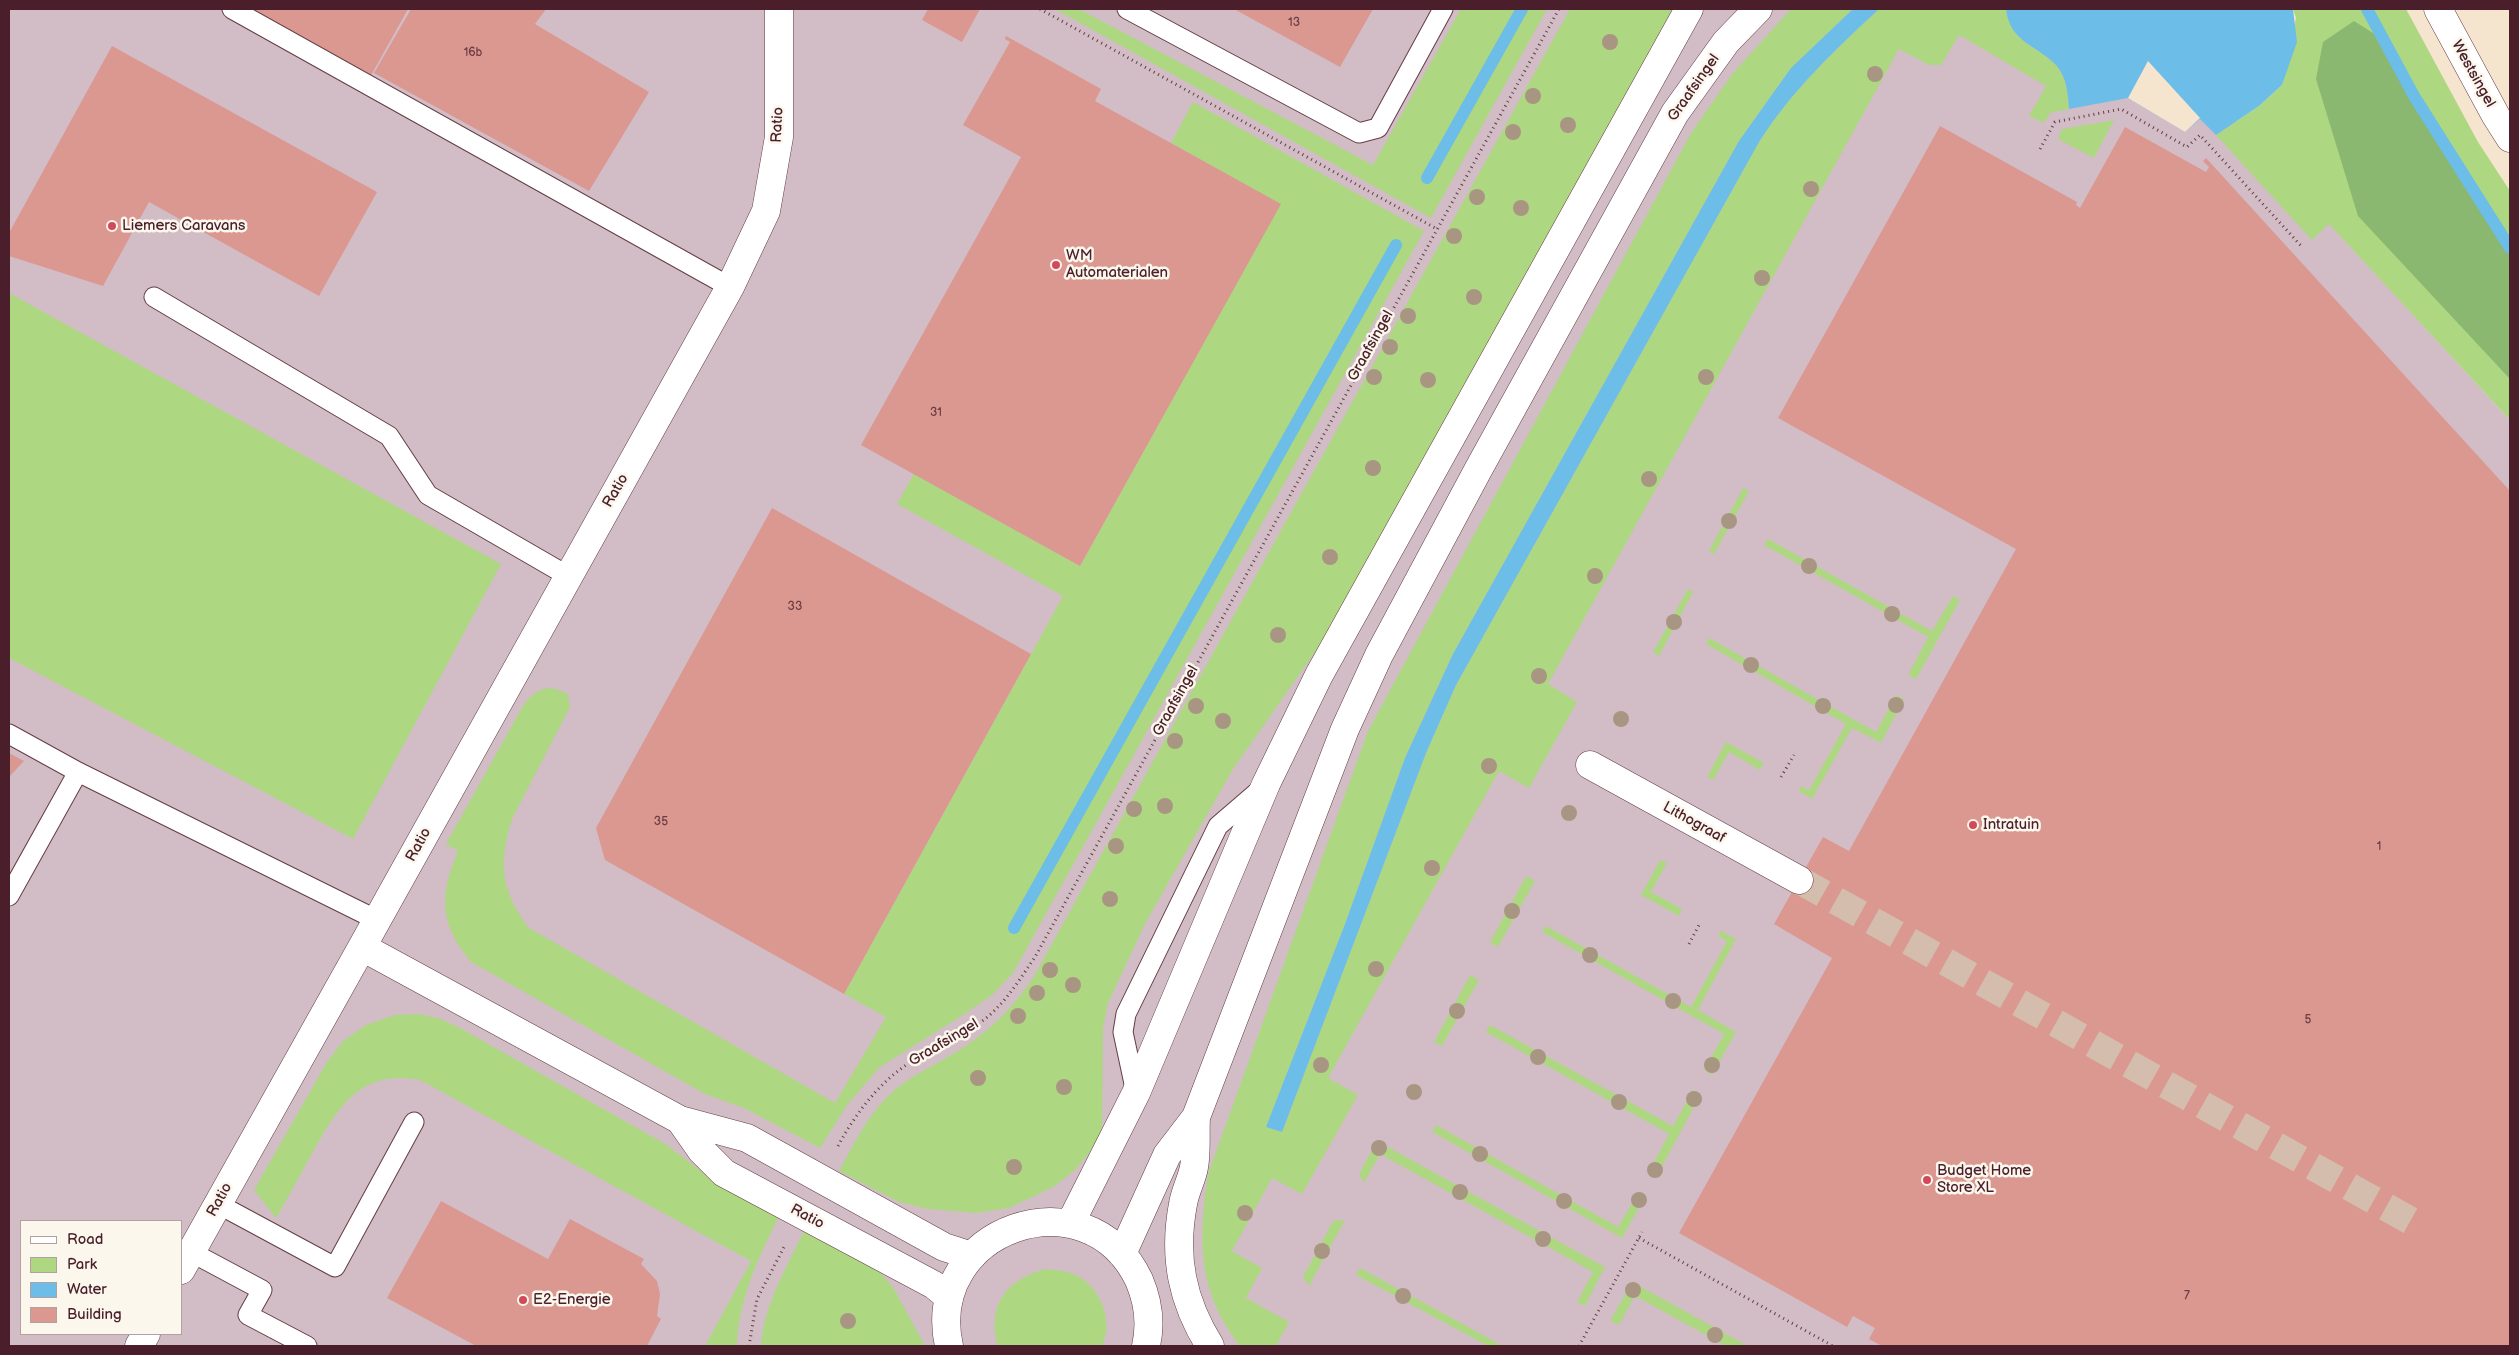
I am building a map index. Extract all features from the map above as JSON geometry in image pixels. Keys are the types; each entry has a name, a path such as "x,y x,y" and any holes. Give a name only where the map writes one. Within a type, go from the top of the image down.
{"street":[{"name":"Ratio","path":"186,1261 730,287 766,211 779,137 779,9"},
{"path":"1070,1224 1136,1094 1266,784 1319,675 1689,9"},
{"name":"Graafsingel","path":"1122,1254 1167,1155 1196,1117 1345,729 1378,655 1478,470 1676,113 1726,42 1758,9"},
{"name":"Westsingel","path":"2438,9 2496,116 2510,138"},
{"name":"Lithograaf","path":"1590,765 1798,880"},
{"name":"Ratio","path":"362,947 680,1120 747,1138 944,1247 972,1256"},
{"path":"1196,1117 1194,1168 1183,1202 1179,1239 1180,1268 1186,1301 1210,1346"},
{"name":"Ratio","path":"680,1120 701,1150 724,1173 934,1286 949,1297"},
{"path":"949,1346 946,1317 949,1297 958,1275 982,1245 1009,1229 1039,1222 1070,1224 1098,1235 1122,1254 1135,1272 1144,1292 1148,1313 1146,1346"},
{"path":"139,1346 145,1335"}],"lane":[{"path":"232,9 730,287"},
{"path":"1127,9 1359,133 1378,128 1443,9"},
{"path":"154,297 389,436 428,495 568,576"},
{"path":"9,734 78,772 377,920"},
{"path":"9,896 78,772"},
{"path":"1136,1094 1123,1032 1126,1014 1218,826 1266,784"},
{"path":"218,1204 335,1267 414,1122"},
{"path":"186,1261 262,1290 248,1315 307,1346"}],"path":[{"path":"1040,9 1437,229"},
{"name":"Graafsingel","path":"820,1178 847,1129 865,1103 889,1078 911,1061 984,1019 1019,982 1035,957 1559,9"},
{"path":"2040,149 2055,122 2121,109 2187,147 2200,134 2303,248"},
{"path":"1781,777 1794,755"},
{"path":"1689,944 1700,923"},
{"path":"749,1346 757,1298 802,1214"},
{"path":"1579,1346 1642,1232"},
{"path":"1639,1238 1833,1346"}],"shaded area":[{"path":"9,9 2211,9 2236,122 2510,420 2510,1346 9,1346"}],"green space":[{"path":"1055,9 1079,9 1373,165 1461,9 1547,9 1431,218"},
{"path":"1570,9 1675,9 1327,635 1233,769 1146,922 1108,1003 1103,1028 1102,1137 1076,1169 1055,1186 1009,1208 976,1213 928,1209 899,1202 839,1171 866,1123 887,1097 924,1070 964,1047 994,1024 1033,978"},
{"path":"1791,9 1853,9 1791,68 1739,141 1453,654 1405,758 1345,924 1266,1127 1282,1132 1426,753 1456,685 1759,142 1785,105 1830,55 1879,9 2006,9 2008,20 2018,36 2048,58 2060,70 2066,86 2069,109 2050,113 2044,123 2029,116 2046,86 1959,35 1941,65 1929,65 1899,49 1548,684 1577,702 1529,788 1499,771 1328,1078 1358,1095 1302,1194 1272,1178 1232,1251 1262,1268 1246,1298 1289,1322 1276,1346 1240,1346 1226,1326 1215,1305 1208,1285 1204,1264 1202,1243 1208,1174 1368,731 1691,133 1733,73"},
{"path":"2293,9 2406,9 2478,142 2510,191 2510,420 2329,224 2312,240 2216,135 2259,106 2282,85 2296,18"},
{"path":"2354,21 2384,40 2414,96 2510,248 2510,379 2358,216 2316,79 2323,42"},
{"path":"1193,102 1424,231 1013,973 992,995 880,1067 847,1105 820,1148 744,1108 705,1094 471,962 453,935 445,909 448,882 458,851 446,844 524,704 539,691 549,688 555,689 568,694 570,707 512,819 505,850 504,864 508,889 520,915 529,928 835,1103 886,1017 844,994 1063,596 897,504 914,474 1080,566 1280,204 1171,143"},
{"path":"2114,120 2094,158 2058,139 2062,129"},
{"path":"9,293 501,564 353,839 9,658"},
{"path":"1743,488 1749,491 1714,554 1709,551"},
{"path":"1768,539 1932,631 1953,596 1960,600 1916,679 1908,675 1928,637 1764,545"},
{"path":"1688,589 1693,592 1659,656 1653,652"},
{"path":"1709,638 1876,732 1896,695 1904,699 1881,743 1852,728 1812,799 1799,791 1801,786 1809,790 1846,724 1706,644"},
{"path":"1726,742 1764,763 1760,770 1729,752 1713,780 1707,777"},
{"path":"1660,860 1667,863 1651,892 1682,909 1679,916 1641,895"},
{"path":"1526,876 1535,881 1498,947 1490,942"},
{"path":"1546,926 1691,1007 1727,941 1718,936 1721,931 1736,939 1698,1010 1736,1032 1712,1075 1704,1070 1724,1034 1542,932"},
{"path":"1470,975 1479,980 1442,1046 1434,1042"},
{"path":"420,1014 441,1019 460,1028 667,1145 715,1182 780,1215 757,1262 751,1279 741,1312 737,1346 705,1346 751,1261 420,1080 399,1078 381,1080 366,1086 352,1096 330,1122 276,1218 254,1190 327,1062 343,1041 366,1025 395,1015"},
{"path":"1490,1025 1673,1126 1693,1090 1701,1094 1657,1176 1649,1171 1669,1134 1486,1032"},
{"path":"1436,1125 1618,1227 1639,1191 1646,1195 1622,1238 1432,1132"},
{"path":"1377,1141 1605,1267 1585,1306 1577,1302 1593,1272 1380,1154 1364,1183 1359,1174"},
{"path":"1345,1220 1309,1286 1303,1277 1333,1221"},
{"path":"805,1229 873,1265 893,1287 925,1346 761,1346 766,1316 771,1301"},
{"path":"1360,1268 1503,1346 1488,1346 1356,1275"},
{"path":"1046,1269 1076,1275 1092,1288 1103,1306 1106,1316 1107,1326 1102,1346 998,1346 995,1318 1002,1296 1020,1280"},
{"path":"1632,1282 1748,1346 1726,1346 1635,1296 1619,1325 1610,1321"}],"water":[{"path":"1853,9 1879,9 1830,55 1800,88 1785,105 1759,142 1456,685 1426,753 1282,1132 1266,1127 1345,924 1405,758 1453,654 1739,141 1791,68"},
{"path":"2006,9 2293,9 2297,42 2282,85 2259,106 2216,135 2200,119 2185,132 2128,98 2069,109 2066,86 2060,70 2048,58 2018,36 2008,20"}],"pier":[{"path":"2148,61 2200,118 2185,132 2128,98"}],"building":[{"path":"243,9 408,9 369,79"},
{"path":"411,9 546,9 535,24 649,92 589,191 374,73"},
{"path":"928,9 980,9 962,42 922,20"},
{"path":"1234,9 1373,9 1340,67"},
{"path":"1006,36 1101,89 1095,101 1281,204 1080,566 861,445 1021,157 963,125 1010,42 1005,39"},
{"path":"112,46 377,192 319,296 149,202 103,286 9,256 9,233"},
{"path":"1940,126 2077,202 2076,205 2080,208 2125,127 2206,172 2209,167 2203,161 2206,158 2510,491 2510,1346 1882,1346 1869,1339 1875,1328 1853,1316 1847,1327 1679,1233 1832,958 1774,924 1823,837 1849,851 2016,549 1778,418"},
{"path":"772,508 1031,654 844,994 605,860 596,828"},
{"path":"9,753 24,761 9,777"},
{"path":"441,1201 548,1259 570,1219 644,1259 641,1264 657,1281 660,1294 657,1316 661,1319 647,1346 476,1346 387,1298"}],"waterway":[{"path":"1427,178 1522,9"},
{"path":"2367,9 2414,96 2510,248"},
{"path":"1014,928 1396,245"}],"tunnel":[{"path":"1799,880 2411,1221"}],"place":[{"name":"Liemers Caravans","path":"112,226"},
{"name":"WM Automaterialen","path":"1056,265"},
{"name":"Intratuin","path":"1973,825"},
{"name":"Budget Home Store XL","path":"1927,1180"},
{"name":"E2-Energie","path":"523,1300"}]}
